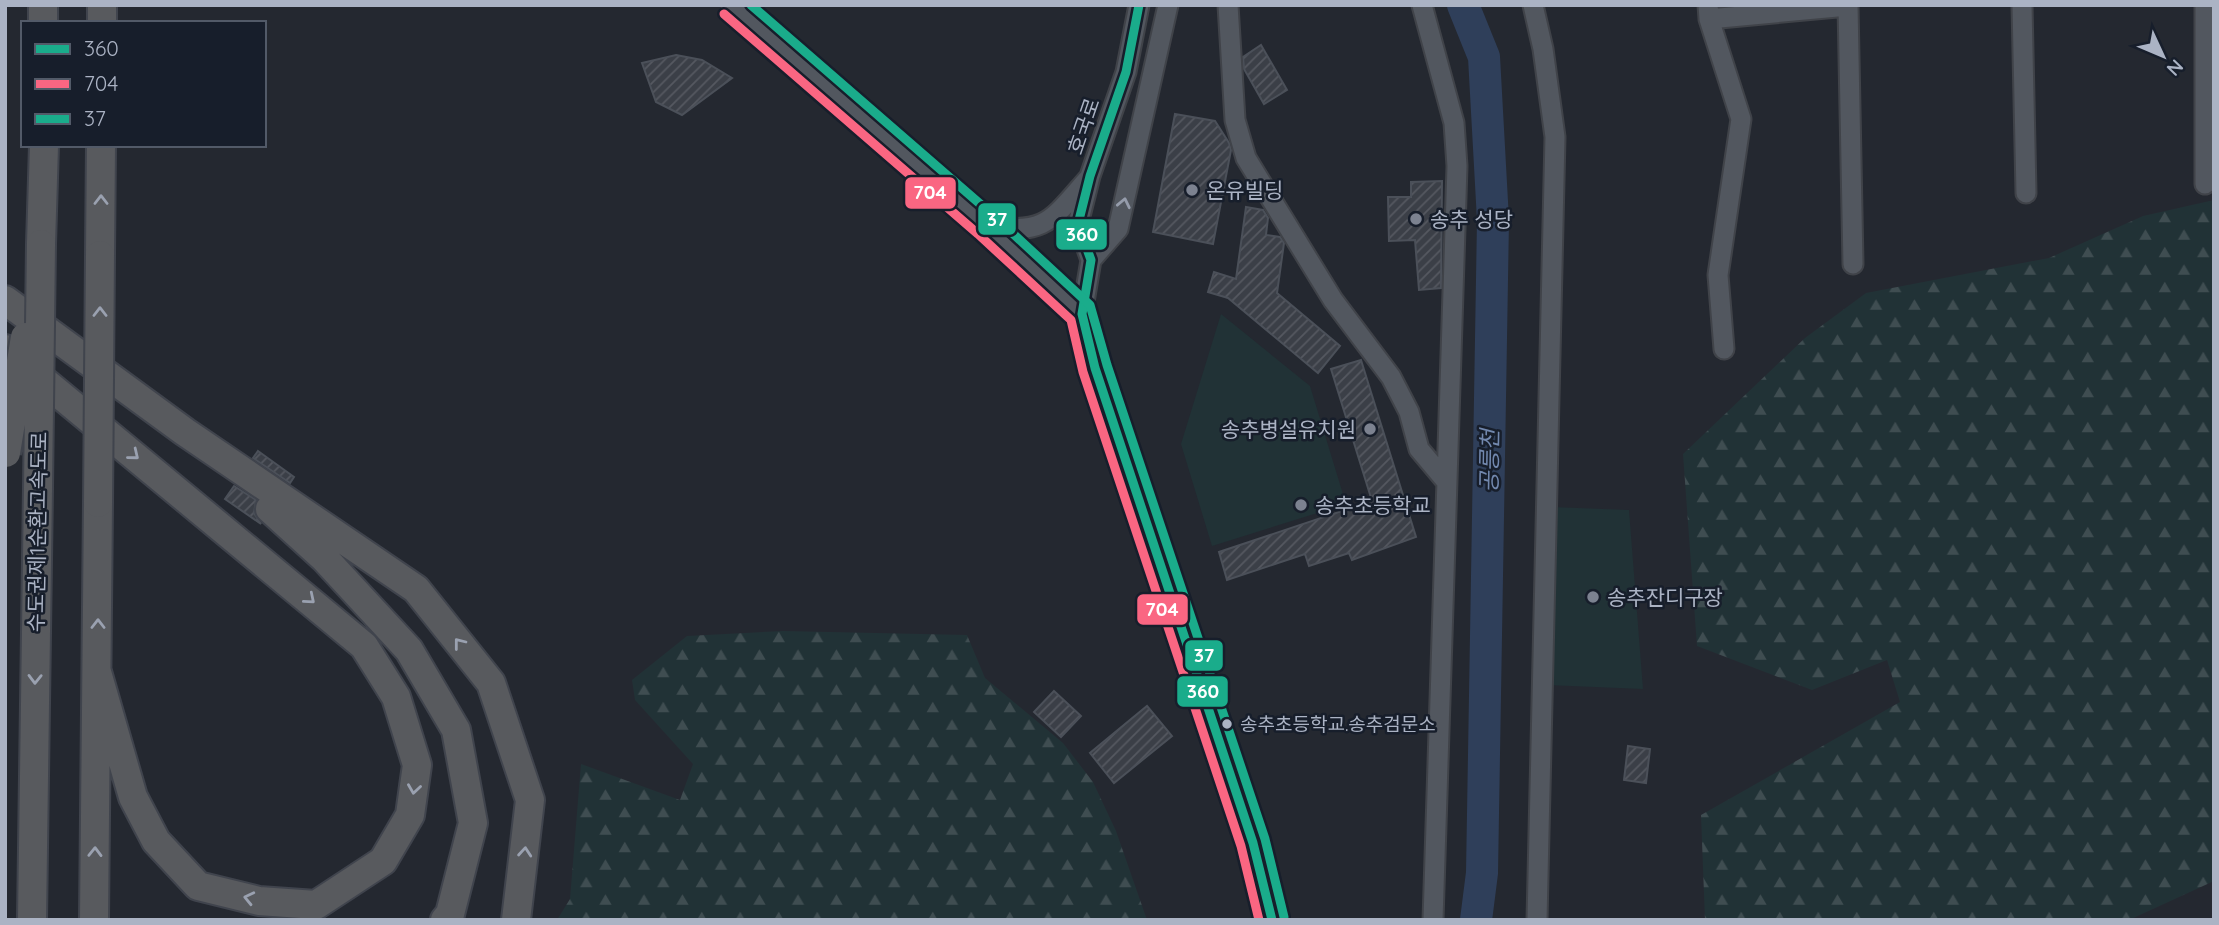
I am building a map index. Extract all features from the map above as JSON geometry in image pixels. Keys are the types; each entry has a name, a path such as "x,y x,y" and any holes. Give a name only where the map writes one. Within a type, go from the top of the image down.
{"highway":[{"name":"수도권제1순환고속도로","path":"32,920 44,147"},
{"path":"94,920 101,147"},
{"path":"6,455 41,244"},
{"path":"5,300 185,432 416,589 491,683 530,800 516,920"},
{"path":"5,349 364,646 396,697 417,765 410,815 383,861 316,905 259,901 198,886 156,841 133,797 97,672"},
{"path":"185,432 325,559 409,650 456,730 473,823 450,914 445,920"}],"street":[{"path":"732,5 986,225 1082,314"},
{"name":"호국로","path":"1139,5 1126,72 1090,176 1078,224 1091,260 1082,314 1095,368 1253,843 1272,920"},
{"path":"1091,260 1118,229 1168,5"},
{"path":"1228,5 1235,120 1246,158 1333,300 1391,377 1409,412 1419,449 1445,480"},
{"path":"1422,5 1454,123 1457,166 1433,920"},
{"path":"1533,5 1543,49 1555,137 1537,920"},
{"path":"2022,5 2026,194"},
{"path":"2205,5 2205,184"},
{"path":"1724,349 1718,275 1741,119 1709,12 1848,6 1853,264"},
{"path":"986,225 1013,230 1052,221 1090,176"}],"green space":[{"path":"2214,200 2214,881 2129,920 1705,920 1701,815 1900,702 1887,660 1812,690 1697,646 1683,454 1805,338 1866,293 2049,258 2143,216"},
{"path":"1221,314 1310,386 1346,504 1212,546 1181,444"},
{"name":"송추잔디구장","path":"1552,507 1629,510 1643,689 1547,685"},
{"path":"783,631 967,635 985,678 1063,743 1093,782 1116,831 1147,920 557,920 570,899 581,764 680,800 693,764 635,700 632,680 687,636"}],"building":[{"path":"1261,45 1287,90 1264,104 1244,69 1243,57"},
{"path":"676,55 702,60 732,78 682,115 656,102 642,63"},
{"name":"온유빌딩","path":"1175,114 1215,121 1229,143 1231,150 1213,244 1153,232"},
{"name":"송추 성당","path":"1442,181 1441,288 1419,290 1415,240 1389,241 1388,197 1411,197 1411,182"},
{"path":"1246,207 1263,210 1268,218 1266,235 1280,237 1284,243 1277,293 1340,346 1318,373 1228,298 1208,292 1214,272 1236,279"},
{"path":"1361,360 1416,537 1352,560 1349,553 1309,566 1305,554 1227,580 1219,552 1372,501 1331,369"},
{"path":"258,451 294,477 290,483 253,458"},
{"path":"234,486 256,500 254,513 261,524 225,499"},
{"path":"1054,691 1081,716 1061,737 1034,712"},
{"path":"1147,706 1172,736 1114,783 1090,753"},
{"path":"1628,746 1650,749 1646,783 1624,780"}],"waterway":[{"name":"공릉천","path":"1463,5 1484,57 1493,220 1482,873 1476,920"}],"transit line":[{"name":"37","path":"751,5 994,216 1090,305 1107,365 1265,839 1284,917"},
{"name":"360","path":"1139,5 1126,72 1090,176 1078,224 1091,260 1082,314 1095,368 1253,843 1272,920"},
{"name":"704","path":"724,14 978,234 1071,320 1083,372 1241,846 1259,920"}],"place":[{"name":"온유빌딩","path":"1192,190"},
{"name":"송추 성당","path":"1416,219"},
{"name":"송추병설유치원","path":"1370,429"},
{"name":"송추초등학교","path":"1301,505"},
{"name":"송추잔디구장","path":"1593,597"},
{"name":"송추초등학교.송추검문소","path":"1227,724"}]}
